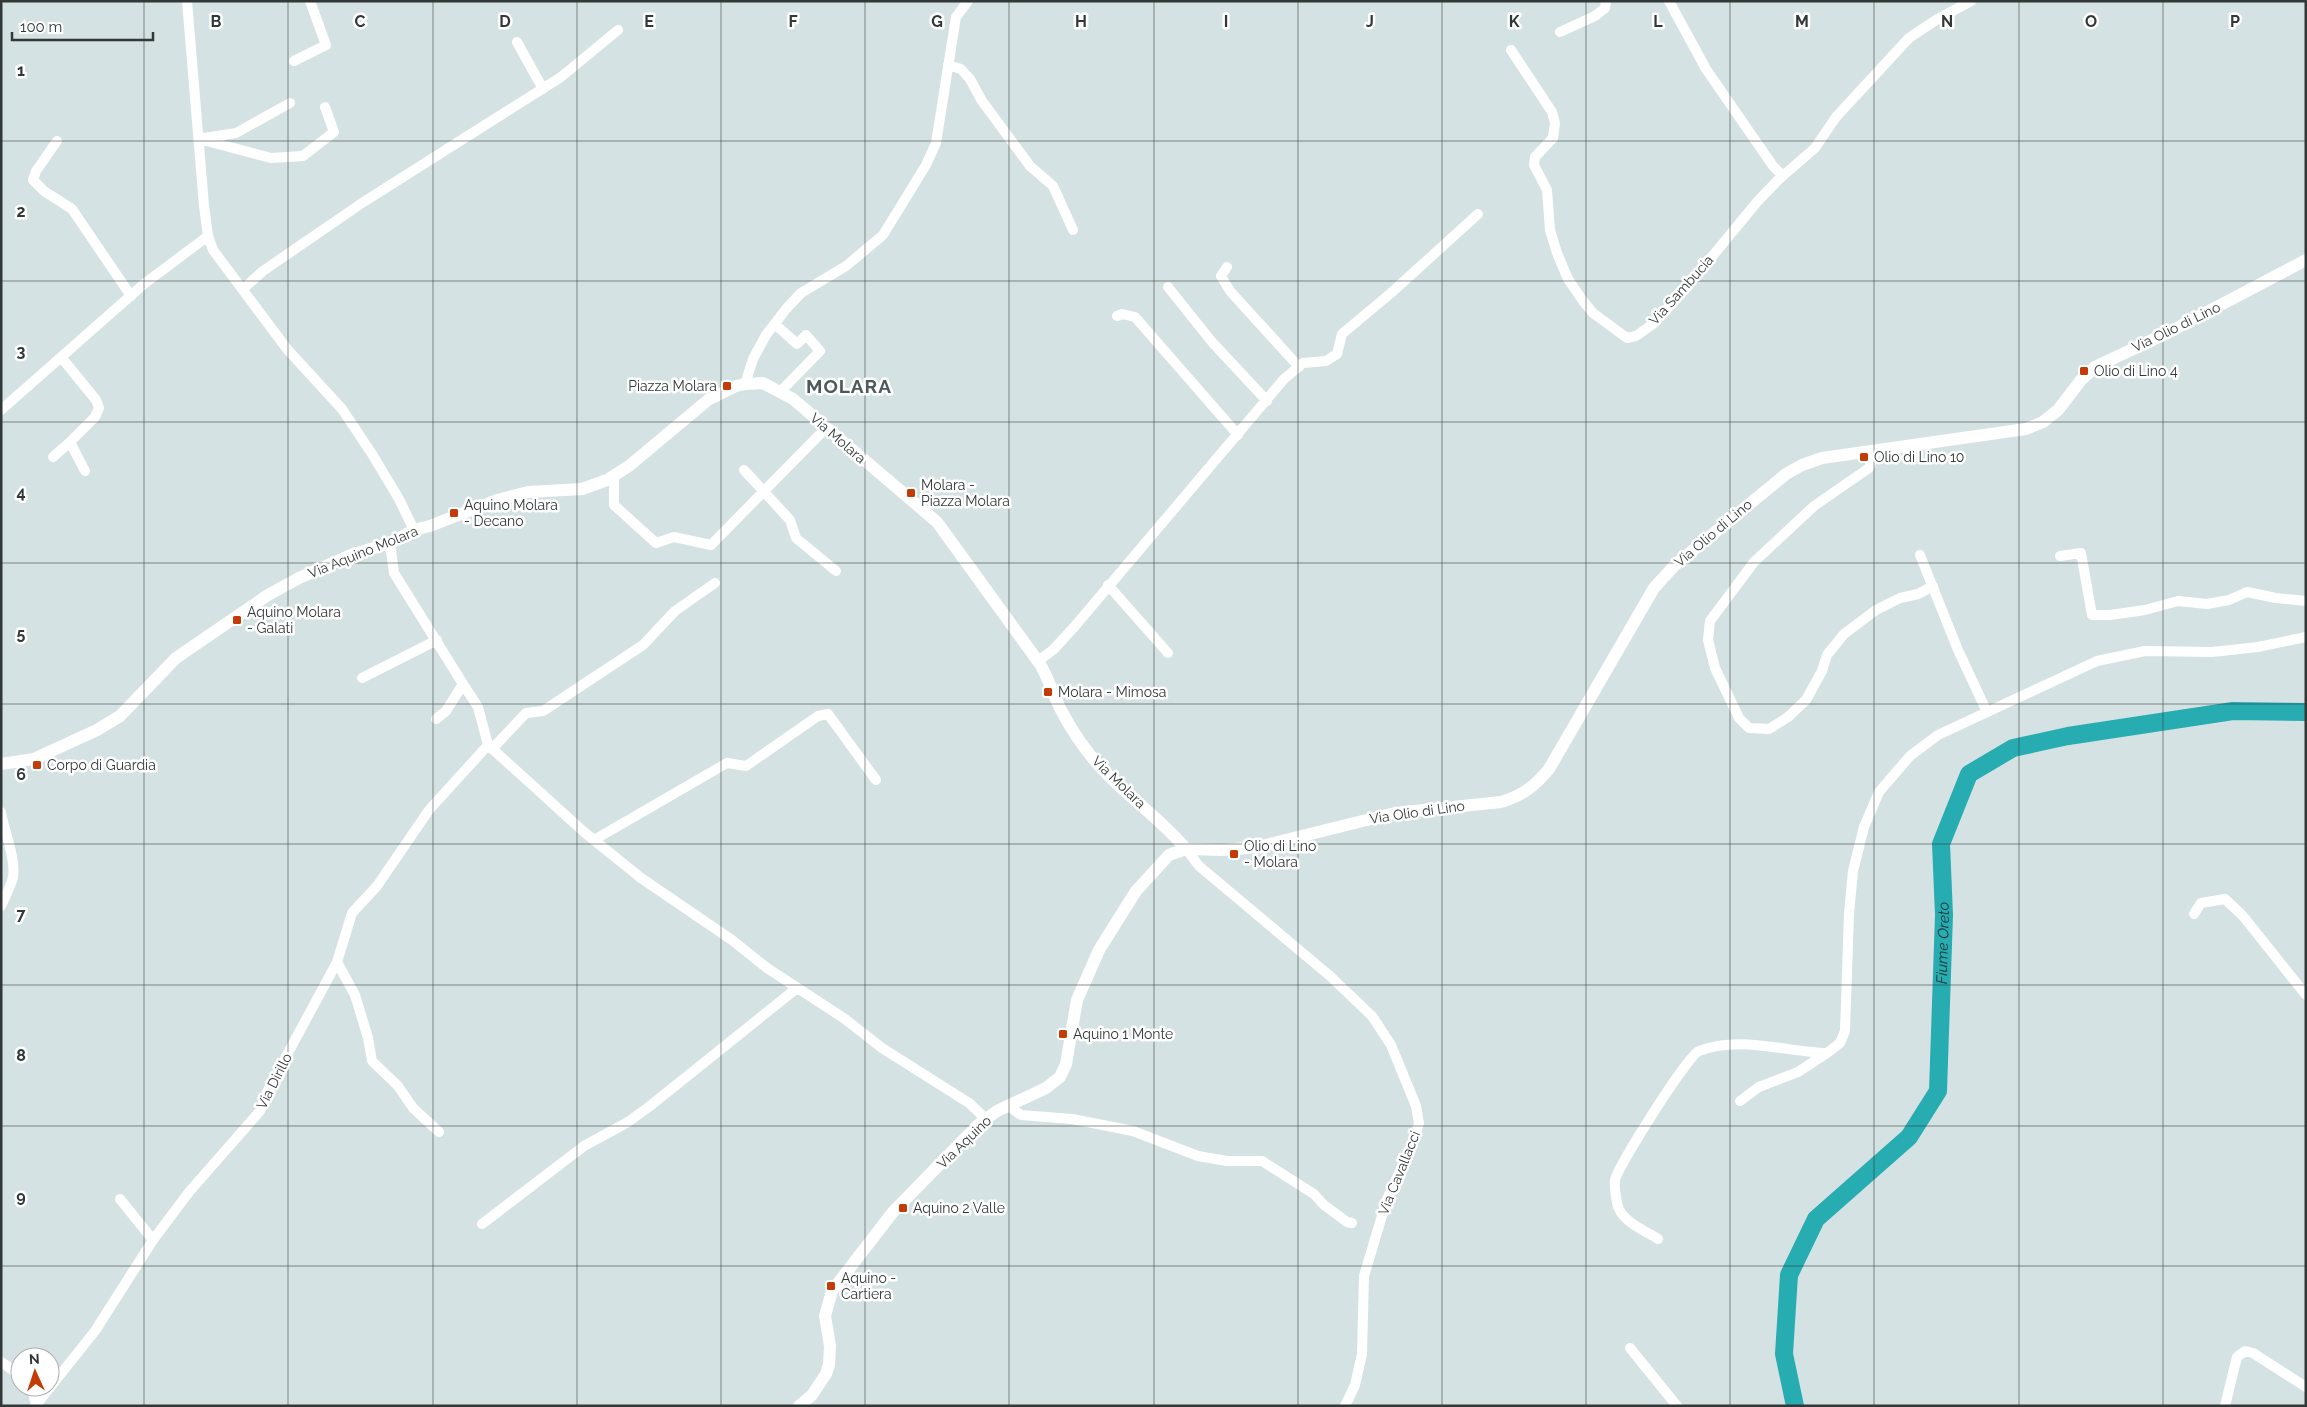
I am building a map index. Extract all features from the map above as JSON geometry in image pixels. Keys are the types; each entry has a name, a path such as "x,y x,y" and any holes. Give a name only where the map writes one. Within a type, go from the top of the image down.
{"street":[{"path":"187,1 208,236 213,250 287,349 342,409 386,476 414,530"},
{"path":"294,61 326,45 310,1"},
{"path":"745,384 753,359 775,324 801,293 846,266 883,235 926,165 936,142 956,17 968,1"},
{"path":"1560,32 1595,16 1605,8 1606,1"},
{"path":"1669,1 1706,69 1773,166 1783,176"},
{"name":"Via Sambucia","path":"1511,50 1552,112 1554,123 1553,138 1535,157 1534,165 1547,190 1550,230 1557,253 1568,279 1588,307 1627,338 1636,336 1653,324 1687,287 1757,202 1815,148 1836,117 1909,38 1936,20 1971,1"},
{"path":"243,288 263,271 362,203 543,89 584,60 618,30"},
{"path":"517,42 543,89"},
{"path":"948,65 961,69 970,79 982,101 1030,166 1053,186 1073,230"},
{"path":"199,139 236,133 290,103"},
{"path":"199,139 271,158 303,156 334,132 325,107"},
{"path":"56,141 36,171 33,180 36,185 72,209 131,296"},
{"path":"1038,661 1053,650 1284,380 1299,367 1310,362 1326,361 1337,354 1342,334 1391,293 1478,214"},
{"path":"1,410 131,296 208,236"},
{"name":"Via Olio di Lino","path":"1186,849 1258,847 1395,813 1501,802 1516,798 1538,782 1549,769 1582,716 1654,588 1674,566 1786,474 1802,464 1822,458 2026,429 2043,422 2058,410 2081,380 2095,367 2169,332 2306,260"},
{"path":"1227,268 1221,276 1230,290 1299,367"},
{"path":"1168,287 1212,342 1266,401"},
{"path":"1117,316 1122,314 1135,317 1238,435"},
{"path":"775,324 797,344 806,335 820,351 780,392"},
{"path":"53,457 95,417 99,408 96,400 61,357"},
{"name":"Via Molara","path":"745,384 763,383 793,399 937,522 1038,661 1051,683 1060,708 1078,740 1108,775 1186,849"},
{"name":"Via Aquino Molara","path":"1,764 34,758 97,730 120,716 176,658 268,595 351,555 390,543 414,530 430,526 497,500 528,492 582,489 614,476 629,466 708,400 736,386 745,384"},
{"path":"614,476 614,505 656,543 674,537 711,545 826,428"},
{"path":"70,442 85,471"},
{"path":"1876,451 1869,468 1814,506 1754,562 1710,621 1708,640 1715,668 1738,718 1749,728 1770,729 1788,717 1806,700 1822,671 1826,655 1844,634 1876,610 1900,598 1918,594 1933,586"},
{"path":"744,470 790,520 796,538 836,571"},
{"path":"390,543 394,573 478,706 490,747 594,840 641,878 713,927 767,968 845,1019 882,1048 969,1103 986,1119"},
{"path":"2060,556 2081,553 2092,615 2145,610 2178,601 2214,602 2229,600 2247,592 2306,601"},
{"path":"1920,555 1958,650 1987,712"},
{"name":"Via Dirillo","path":"36,1405 95,1331 153,1240 208,1168 242,1133 260,1110 268,1090 337,962 352,913 377,886 429,810 526,713 543,711 643,645 675,611 715,583"},
{"path":"1108,586 1168,653"},
{"path":"1740,1101 1759,1087 1798,1072 1840,1043 1845,1031 1849,914 1853,871 1864,827 1879,792 1910,756 1938,735 2097,661 2145,651 2212,652 2258,647 2306,637"},
{"path":"362,678 437,640"},
{"path":"436,719 446,711 463,684"},
{"path":"594,840 727,763 746,766 818,716 828,714 876,780"},
{"path":"1,812 5,834 12,855 13,877 1,906"},
{"name":"Via Aquino","path":"799,1406 812,1396 826,1374 829,1365 830,1346 825,1316 832,1291 893,1212 986,1119 1046,1088 1060,1077 1066,1064 1076,1000 1099,950 1122,909 1141,885 1169,855 1186,849"},
{"name":"Via Cavallacci","path":"1186,849 1199,866 1330,976 1372,1016 1390,1046 1416,1106 1419,1123 1413,1144 1387,1198 1364,1276 1362,1354 1355,1385 1345,1406"},
{"path":"2194,914 2202,903 2225,899 2243,916 2306,995"},
{"path":"337,962 355,995 368,1038 372,1061 398,1086 413,1108 439,1132"},
{"path":"482,1224 584,1146 628,1122 650,1106 797,988"},
{"path":"1658,1239 1622,1215 1617,1204 1615,1180 1623,1162 1663,1098 1697,1051 1729,1043 1827,1053"},
{"path":"1008,1106 1021,1115 1072,1120 1133,1131 1198,1156 1227,1161 1262,1161 1314,1194 1324,1205 1347,1222 1352,1223"},
{"path":"120,1199 153,1240"},
{"path":"1630,1348 1677,1406"},
{"path":"2225,1406 2237,1357 2245,1351 2253,1353 2306,1387"}],"waterway":[{"name":"Fiume Oreto","path":"1795,1406 1784,1354 1789,1275 1816,1219 1909,1137 1938,1091 1944,915 1941,844 1969,774 2013,748 2068,736 2233,711 2306,712"}],"place":[{"name":"Olio di Lino 4","path":"2084,371"},
{"name":"Piazza Molara","path":"727,386"},
{"name":"Olio di Lino 10","path":"1864,457"},
{"name":"Molara - Piazza Molara","path":"911,493"},
{"name":"Aquino Molara - Decano","path":"454,513"},
{"name":"Aquino Molara - Galati","path":"237,620"},
{"name":"Molara - Mimosa","path":"1048,692"},
{"name":"Corpo di Guardia","path":"37,765"},
{"name":"Olio di Lino - Molara","path":"1234,854"},
{"name":"Aquino 1 Monte","path":"1063,1034"},
{"name":"Aquino 2 Valle","path":"903,1208"},
{"name":"Aquino - Cartiera","path":"831,1286"}],"district":[{"name":"MOLARA","path":"849,386"}]}
